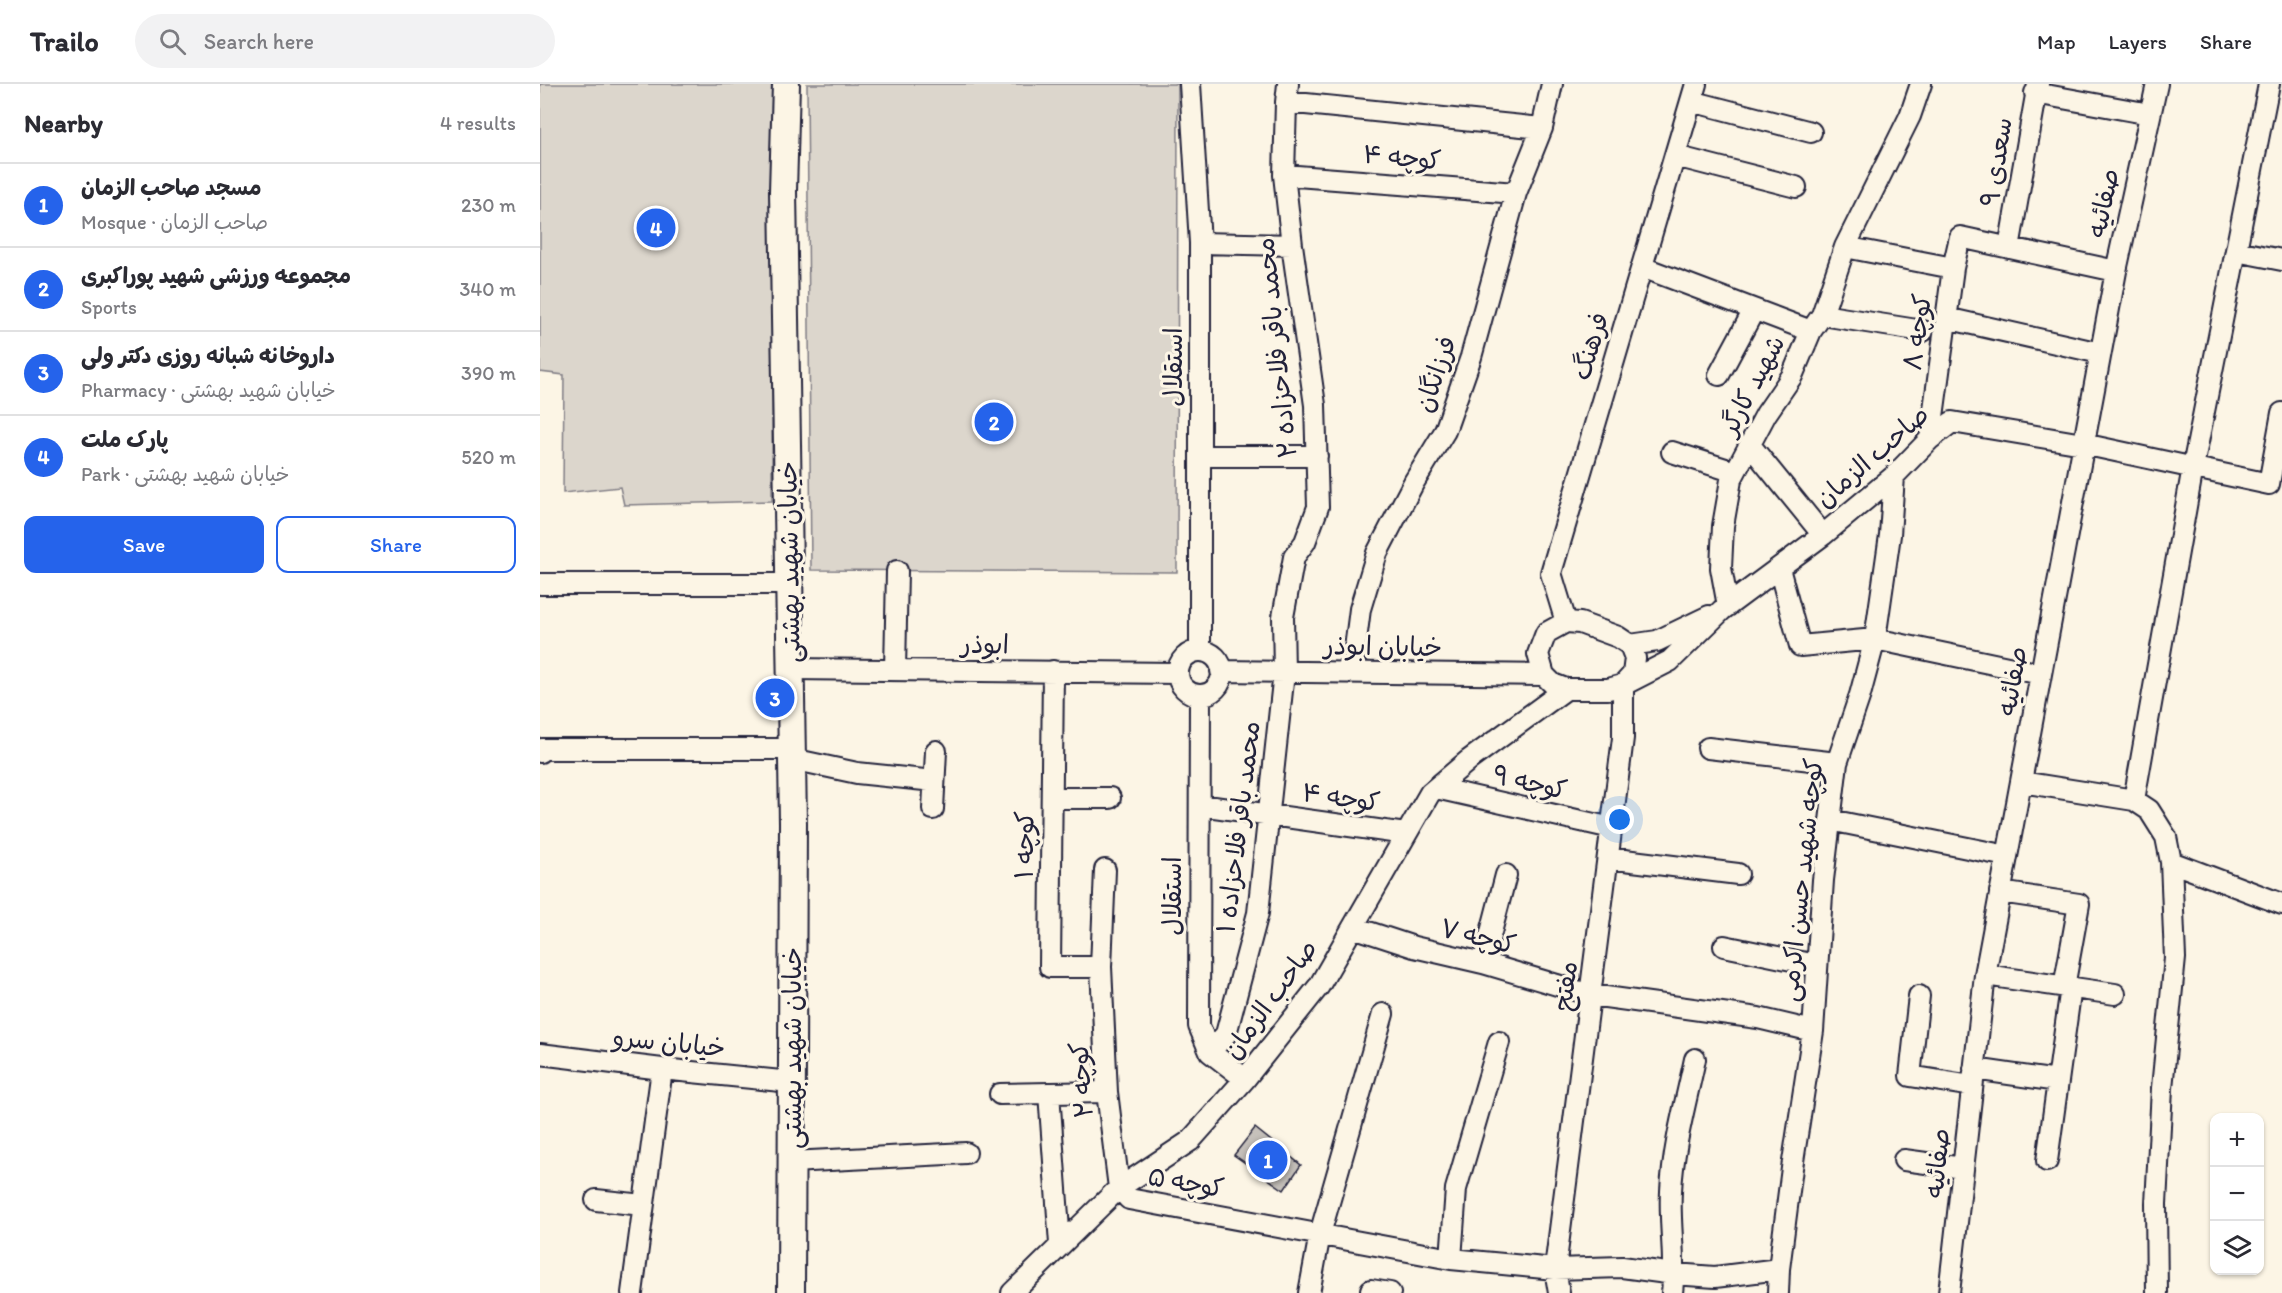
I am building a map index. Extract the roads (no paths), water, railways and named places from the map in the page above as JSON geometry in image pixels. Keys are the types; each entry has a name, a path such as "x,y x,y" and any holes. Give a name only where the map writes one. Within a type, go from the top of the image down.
{"main road":[{"name":"خیابان شهید بهشتی","path":"786,84 783,191 792,754 791,1293"}],"street":[{"name":"استقلال","path":"1190,84 1200,243 1200,651"},
{"name":"فرزانگان","path":"1352,672 1360,609 1377,553 1414,482 1445,430 1471,357 1516,193 1542,128 1552,84"},
{"path":"1811,331 1822,315 1845,247 1910,116 1921,84"},
{"name":"صفائیه","path":"1950,1293 1985,975 2100,353 2157,84"},
{"path":"2134,800 2193,467 2267,84"},
{"path":"2036,88 2150,114"},
{"name":"سعدی ۹","path":"2009,248 2036,88"},
{"path":"1694,92 1811,132"},
{"name":"فرهنگ","path":"1566,622 1551,573 1694,92"},
{"path":"1287,93 1542,128"},
{"name":"محمد باقر فلاحزاده ۲","path":"1284,672 1283,617 1294,557 1305,542 1318,507 1315,405 1284,175 1287,93"},
{"path":"1675,156 1796,187"},
{"name":"کوچه ۴","path":"1284,175 1516,193"},
{"name":"کوچه ۸","path":"1930,439 1953,268 1960,237 2009,248"},
{"path":"1200,243 1292,245"},
{"path":"1845,247 1953,268"},
{"path":"2009,248 2116,271"},
{"path":"2236,251 2282,260"},
{"name":"شهید کارگر","path":"1642,267 1811,331 1792,376 1766,414 1731,480 1723,526 1721,568 1725,608"},
{"path":"1719,375 1754,310"},
{"path":"1822,315 1923,331"},
{"path":"1946,318 2100,353"},
{"name":"صاحب الزمان","path":"1725,608 1823,535 1894,476 1930,439 1952,422 2083,444 2269,484 2282,413"},
{"path":"1750,445 1823,535"},
{"path":"1672,452 1735,472"},
{"path":"1200,456 1317,456"},
{"name":"کوچه شهید حسن اکرمی","path":"1778,1293 1792,1168 1813,1031 1816,965 1837,763 1860,695 1875,639 1890,535 1894,476"},
{"path":"1779,568 1800,646 1875,639 2040,674"},
{"path":"895,670 897,571"},
{"path":"540,584 790,584"},
{"path":"1630,645 1657,641 1725,608"},
{"path":"1623,685 1633,674 1635,658 1630,645 1618,637 1580,623 1566,622 1546,633 1538,654 1544,675 1553,684 1566,689 1608,689 1623,685 1670,661 1725,608"},
{"path":"1200,651 1214,656 1221,671 1220,682 1211,692 1200,694 1185,690 1178,678 1179,664 1188,654 1200,651"},
{"name":"ابوذر","path":"791,669 1178,673"},
{"name":"کوچه ۱","path":"1053,671 1050,967 1101,967"},
{"name":"خیابان ابوذر","path":"1221,671 1544,675"},
{"name":"محمد باقر فلاحزاده ۱","path":"1210,1052 1226,1034 1258,913 1284,672"},
{"name":"مفتح","path":"1559,1293 1555,1269 1623,738 1623,685"},
{"name":"صاحب الزمان","path":"1022,1290 1060,1244 1119,1188 1190,1141 1245,1079 1319,986 1430,793 1469,760 1566,689"},
{"name":"استقلال","path":"1200,694 1199,1026 1210,1052"},
{"path":"1708,748 1837,763"},
{"path":"540,752 542,749 792,754 856,773 933,781"},
{"path":"933,809 936,752"},
{"path":"2020,782 2134,800 2149,810 2166,837 2171,862 2175,958 2162,1088 2156,1204 2157,1293"},
{"name":"کوچه ۹","path":"1436,788 1612,828"},
{"path":"1052,798 1110,798"},
{"name":"کوچه ۴","path":"1200,805 1406,834"},
{"path":"1830,820 2007,856"},
{"path":"1608,858 1738,874"},
{"path":"2171,862 2282,904"},
{"name":"کوچه ۲","path":"1105,870 1101,967 1107,1092 1119,1188"},
{"path":"1483,963 1506,875"},
{"path":"2000,892 2079,904 2047,1161"},
{"name":"کوچه ۷","path":"1353,927 1414,947 1483,963 1591,995 1758,1018 1813,1031"},
{"path":"1724,946 1816,965"},
{"path":"1985,975 2115,994"},
{"path":"1919,996 1910,1076 2058,1081"},
{"path":"1309,1293 1320,1234 1383,1014"},
{"path":"1451,1259 1456,1190 1499,1042"},
{"path":"1210,1052 1245,1079"},
{"name":"خیابان سرو","path":"540,1054 662,1070 791,1082"},
{"path":"1673,1283 1671,1193 1674,1160 1695,1059"},
{"path":"632,1293 662,1070"},
{"path":"1000,1094 1107,1092"},
{"path":"1049,1093 1060,1244"},
{"path":"791,1162 966,1154"},
{"path":"1904,1160 1963,1168"},
{"name":"کوچه ۵","path":"1119,1188 1129,1199 1451,1259 1555,1269 1622,1267 1673,1283 1779,1269"},
{"path":"596,1200 644,1205"}],"place":[{"name":"پارک ملت","path":"656,228"},
{"name":"مجموعه ورزشی شهید پوراکبری","path":"994,422"},
{"name":"داروخانه شبانه روزی دکتر ولی","path":"775,698"},
{"name":"مسجد صاحب الزمان","path":"1268,1160"}]}
